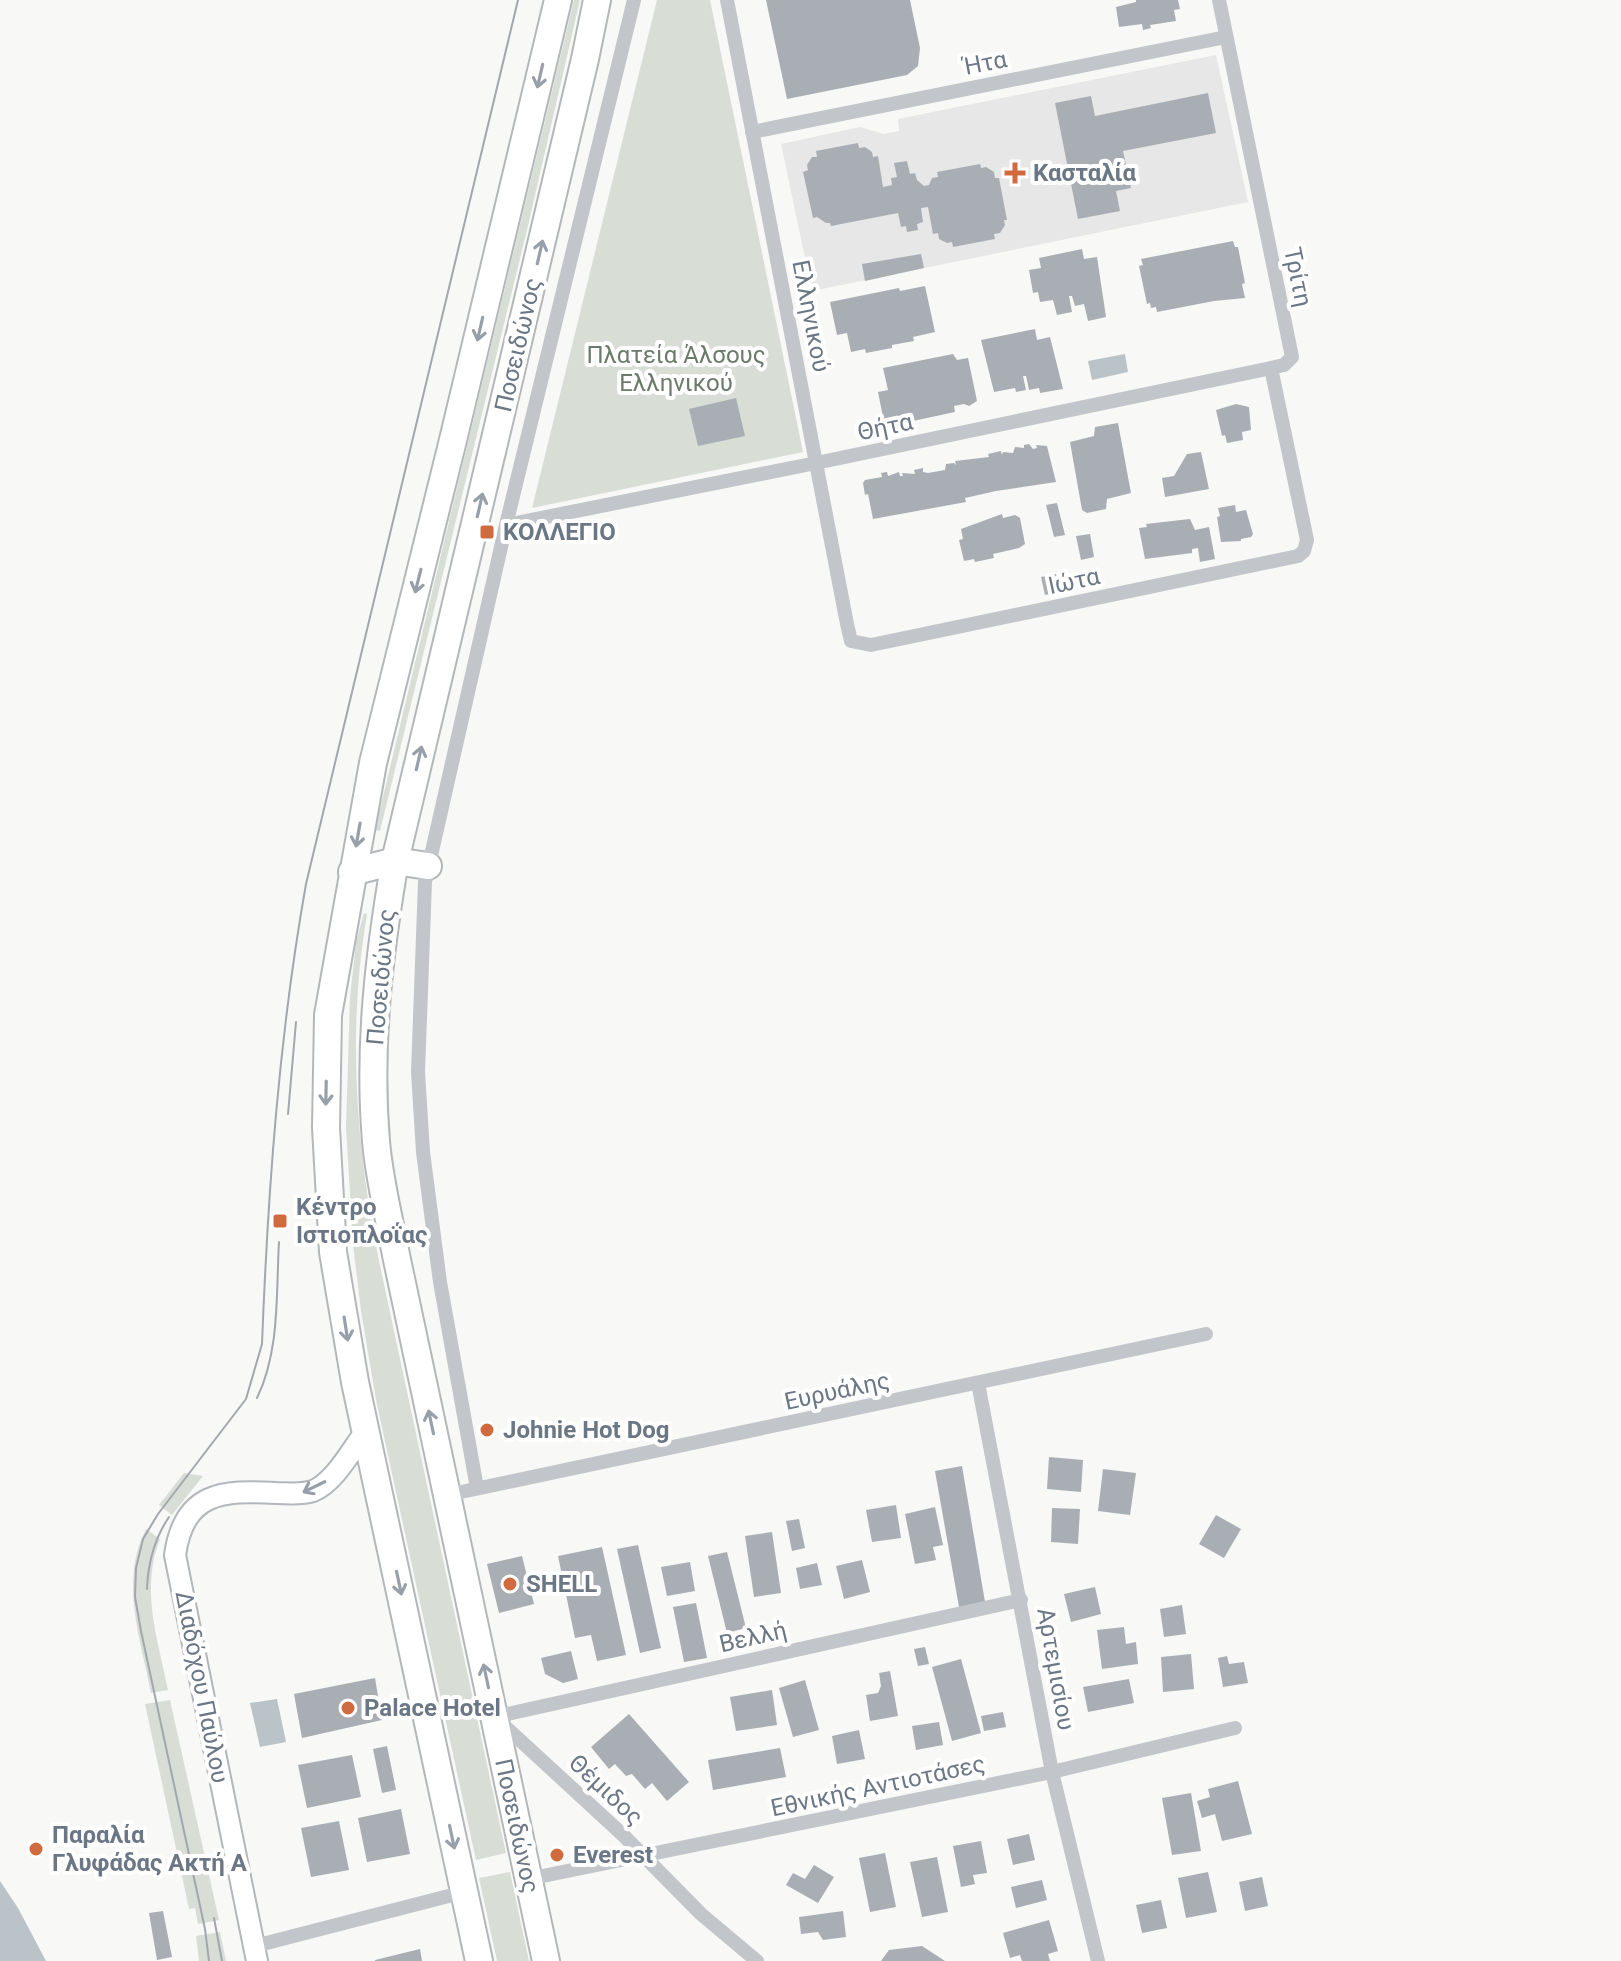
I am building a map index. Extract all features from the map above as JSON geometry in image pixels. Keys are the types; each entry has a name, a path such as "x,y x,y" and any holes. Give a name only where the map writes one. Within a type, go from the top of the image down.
{"highway":[{"name":"Ποσειδώνος","path":"479,1961 355,1382 333,1252 326,1128 328,1015 373,763 558,0"},
{"name":"Ποσειδώνος","path":"546,1961 396,1255 376,1142 373,1028 395,861 597,0"},
{"path":"352,872 395,861 428,866"}],"street":[{"path":"477,1488 440,1282 423,1152 418,1072 428,866 506,525 634,0"},
{"name":"Ελληνικού","path":"727,0 851,641"},
{"name":"Τρίτη","path":"1219,0 1292,357 1284,365 1271,368"},
{"name":"Ήτα","path":"752,132 1226,37"},
{"name":"Θήτα","path":"506,525 1271,368"},
{"name":"Ιώτα","path":"851,641 871,645 1298,556 1304,551 1307,540 1271,368"},
{"name":"Ευρυάλης","path":"447,1495 1206,1334"},
{"name":"Αρτεμισίου","path":"978,1383 1052,1772 1098,1961"},
{"name":"Διαδόχου Παύλου","path":"256,1954 175,1555 178,1534 193,1509 223,1492 311,1492 323,1485 366,1431"},
{"name":"Βελλή","path":"494,1717 1021,1600"},
{"name":"Θέμιδος","path":"494,1717 644,1856 701,1914 757,1961"},
{"name":"Εθνικής Αντιοτάσες","path":"528,1879 1052,1772 1235,1728"},
{"path":"256,1954 464,1892"}],"shaded area":[{"name":"Κασταλία","path":"1216,55 1248,202 812,291 781,144 860,127 884,134 899,131 898,119"},
{"path":"1125,354 1128,372 1092,380 1088,361"},
{"path":"277,1699 286,1742 260,1747 250,1703"},
{"path":"0,1881 18,1908 46,1961 0,1961"}],"green space":[{"path":"574,0 580,0 527,230 380,831 375,830"},
{"name":"Πλατεία Άλσους Ελληνικού","path":"657,0 710,0 803,452 532,508"},
{"path":"364,913 367,914 357,1001 356,1045 360,1132 371,1218 506,1853 476,1860 376,1400 353,1244 346,1127 350,998 356,942"},
{"path":"184,1473 203,1476 172,1515 159,1505"},
{"path":"146,1529 160,1539 151,1577 151,1596 168,1690 151,1693 133,1590 138,1549"},
{"path":"170,1700 219,1920 198,1924 195,1908 189,1909 145,1704"},
{"path":"510,1872 529,1961 497,1961 479,1878"},
{"path":"220,1932 226,1961 199,1961 196,1936"}],"building":[{"path":"766,0 910,0 920,48 918,66 907,75 787,99"},
{"path":"1136,0 1178,0 1180,9 1174,10 1176,21 1150,25 1151,28 1143,30 1142,24 1119,27 1116,7"},
{"path":"1208,93 1216,133 1123,151 1131,188 1116,191 1120,211 1078,219 1055,103 1091,96 1095,116"},
{"path":"858,143 859,148 865,147 873,157 878,156 883,187 892,185 891,178 897,177 894,163 907,161 910,174 915,173 924,186 929,185 932,178 938,177 937,172 980,164 981,168 986,167 994,172 995,178 999,178 1007,220 1004,220 1005,225 1000,233 994,234 995,239 953,247 952,242 939,239 938,233 933,234 928,207 921,208 923,222 917,224 918,230 907,232 906,226 901,227 898,213 831,226 817,217 813,218 803,172 808,170 807,165 812,157 817,157 816,151"},
{"path":"1233,241 1238,247 1245,298 1157,312 1156,307 1151,308 1150,303 1147,304 1139,266 1143,265 1141,259"},
{"path":"1082,249 1084,259 1097,257 1106,317 1088,321 1084,304 1075,306 1072,296 1069,296 1072,312 1057,315 1053,300 1040,302 1038,292 1033,293 1029,270 1041,268 1039,258"},
{"path":"921,254 924,268 865,281 862,264"},
{"path":"925,286 935,332 913,337 914,341 892,345 892,348 866,353 865,349 851,352 847,333 837,335 830,302"},
{"path":"1035,329 1037,340 1050,337 1063,389 1040,393 1039,388 1029,390 1026,376 1023,376 1026,390 1016,392 1015,388 994,392 981,340"},
{"path":"953,354 957,360 968,358 977,401 969,406 954,406 955,412 885,427 878,392 888,390 883,368"},
{"path":"736,398 745,436 698,446 689,409"},
{"path":"1236,404 1249,407 1251,430 1242,432 1243,440 1227,443 1225,435 1222,436 1216,410"},
{"path":"1118,423 1131,493 1107,499 1106,509 1087,513 1082,510 1070,442 1094,436 1095,427"},
{"path":"1029,444 1033,449 1037,448 1036,445 1047,446 1056,482 996,491 965,498 966,502 873,519 868,494 865,495 865,480 882,477 881,473 887,472 888,476 899,472 903,476 902,473 915,474 914,470 923,468 923,472 928,473 945,470 946,464 956,465 955,461 989,457 988,454 1001,451 1002,455 1003,452 1013,453 1015,447 1024,448"},
{"path":"1201,452 1209,489 1165,497 1162,478 1174,476 1187,454"},
{"path":"1057,503 1065,535 1054,537 1046,505"},
{"path":"1235,505 1236,512 1246,510 1253,534 1241,541 1221,542 1218,508"},
{"path":"1002,514 1003,518 1015,515 1020,518 1025,544 993,554 994,558 964,561 959,540 963,539 961,529"},
{"path":"1190,519 1195,530 1209,527 1215,559 1200,562 1198,548 1192,549 1192,553 1145,559 1139,528 1147,527 1146,524"},
{"path":"1090,534 1094,557 1081,560 1076,536"},
{"path":"1056,574 1060,592 1045,595 1041,577"},
{"path":"1049,1457 1083,1460 1081,1492 1047,1489"},
{"path":"962,1466 985,1602 959,1607 935,1471"},
{"path":"1103,1469 1136,1473 1130,1515 1098,1511"},
{"path":"896,1505 901,1538 872,1542 866,1510"},
{"path":"935,1507 943,1545 933,1547 936,1560 915,1564 905,1514"},
{"path":"1052,1508 1080,1509 1078,1544 1051,1542"},
{"path":"1216,1515 1241,1529 1224,1558 1199,1544"},
{"path":"799,1519 805,1548 792,1551 786,1521"},
{"path":"772,1532 781,1593 754,1597 745,1536"},
{"path":"638,1545 661,1648 640,1653 617,1549"},
{"path":"602,1547 626,1655 597,1661 591,1635 575,1638 558,1556"},
{"path":"727,1552 746,1628 727,1633 708,1556"},
{"name":"SHELL","path":"522,1556 534,1604 499,1613 487,1564"},
{"path":"862,1560 870,1592 844,1599 836,1566"},
{"path":"690,1562 695,1591 667,1596 661,1567"},
{"path":"817,1563 822,1585 800,1589 796,1568"},
{"path":"1095,1587 1101,1614 1071,1622 1064,1594"},
{"path":"696,1603 707,1658 684,1662 673,1607"},
{"path":"1182,1605 1186,1634 1164,1637 1160,1609"},
{"path":"1124,1627 1126,1644 1136,1642 1138,1664 1102,1669 1097,1630"},
{"path":"925,1647 929,1664 918,1666 914,1649"},
{"path":"571,1651 578,1679 563,1683 545,1674 541,1658"},
{"path":"1191,1654 1194,1689 1163,1692 1161,1657"},
{"path":"1227,1656 1229,1664 1244,1662 1248,1683 1223,1687 1218,1658"},
{"path":"961,1659 981,1733 952,1741 932,1667"},
{"path":"890,1671 898,1716 870,1721 866,1695 878,1693 881,1686 879,1673"},
{"name":"Palace Hotel","path":"375,1678 382,1720 302,1738 294,1694"},
{"path":"1129,1679 1134,1703 1088,1712 1083,1687"},
{"path":"805,1680 819,1730 793,1737 779,1688"},
{"path":"772,1690 777,1725 736,1731 730,1697"},
{"path":"1003,1712 1006,1727 984,1731 981,1716"},
{"path":"629,1714 689,1782 667,1801 652,1783 645,1789 632,1774 626,1776 615,1764 609,1769 591,1747"},
{"path":"939,1722 943,1745 916,1750 912,1726"},
{"path":"859,1730 865,1759 837,1764 832,1736"},
{"path":"387,1746 396,1790 382,1793 373,1749"},
{"path":"780,1748 786,1777 713,1790 708,1760"},
{"path":"352,1755 361,1797 307,1808 298,1765"},
{"path":"1238,1781 1252,1834 1222,1841 1215,1814 1202,1818 1197,1801 1210,1797 1208,1789"},
{"path":"1191,1793 1201,1851 1172,1855 1162,1798"},
{"path":"401,1809 410,1854 367,1862 358,1818"},
{"path":"339,1821 349,1870 311,1877 301,1828"},
{"path":"1029,1834 1035,1860 1013,1865 1007,1839"},
{"path":"981,1841 987,1873 973,1875 975,1884 961,1887 953,1846"},
{"path":"885,1853 896,1907 870,1912 859,1858"},
{"path":"937,1857 948,1912 922,1917 910,1862"},
{"path":"814,1865 834,1877 818,1903 786,1885 793,1873 805,1879"},
{"path":"1208,1872 1217,1912 1186,1918 1178,1878"},
{"path":"1262,1877 1268,1906 1245,1911 1239,1882"},
{"path":"1042,1880 1047,1900 1016,1908 1011,1887"},
{"path":"1161,1900 1167,1928 1142,1933 1136,1905"},
{"path":"163,1911 172,1957 157,1960 149,1913"},
{"path":"843,1911 846,1937 823,1940 818,1932 801,1934 799,1917"},
{"path":"1049,1920 1058,1951 1048,1954 1050,1961 1022,1961 1020,1955 1010,1958 1003,1933"},
{"path":"922,1946 945,1961 881,1961 889,1950"},
{"path":"420,1949 422,1961 375,1961 375,1960"}],"tram line":[{"path":"209,1961 205,1929 141,1631 135,1597 136,1568 143,1539 158,1514 246,1399 262,1344 276,1113 306,884 518,0"},
{"path":"288,1114 296,1022"},
{"path":"257,1398 273,1342 279,1242"},
{"path":"147,1589 153,1552 169,1517"},
{"path":"214,1918 222,1961"}],"place":[{"name":"Κασταλία","path":"1015,173"},
{"name":"ΚΟΛΛΕΓΙΟ","path":"487,532"},
{"name":"Κέντρο Ιστιοπλοΐας","path":"280,1221"},
{"name":"Johnie Hot Dog","path":"487,1430"},
{"name":"SHELL","path":"510,1584"},
{"name":"Palace Hotel","path":"348,1708"},
{"name":"Παραλία Γλυφάδας Ακτή Α","path":"36,1849"},
{"name":"Everest","path":"557,1855"}]}
